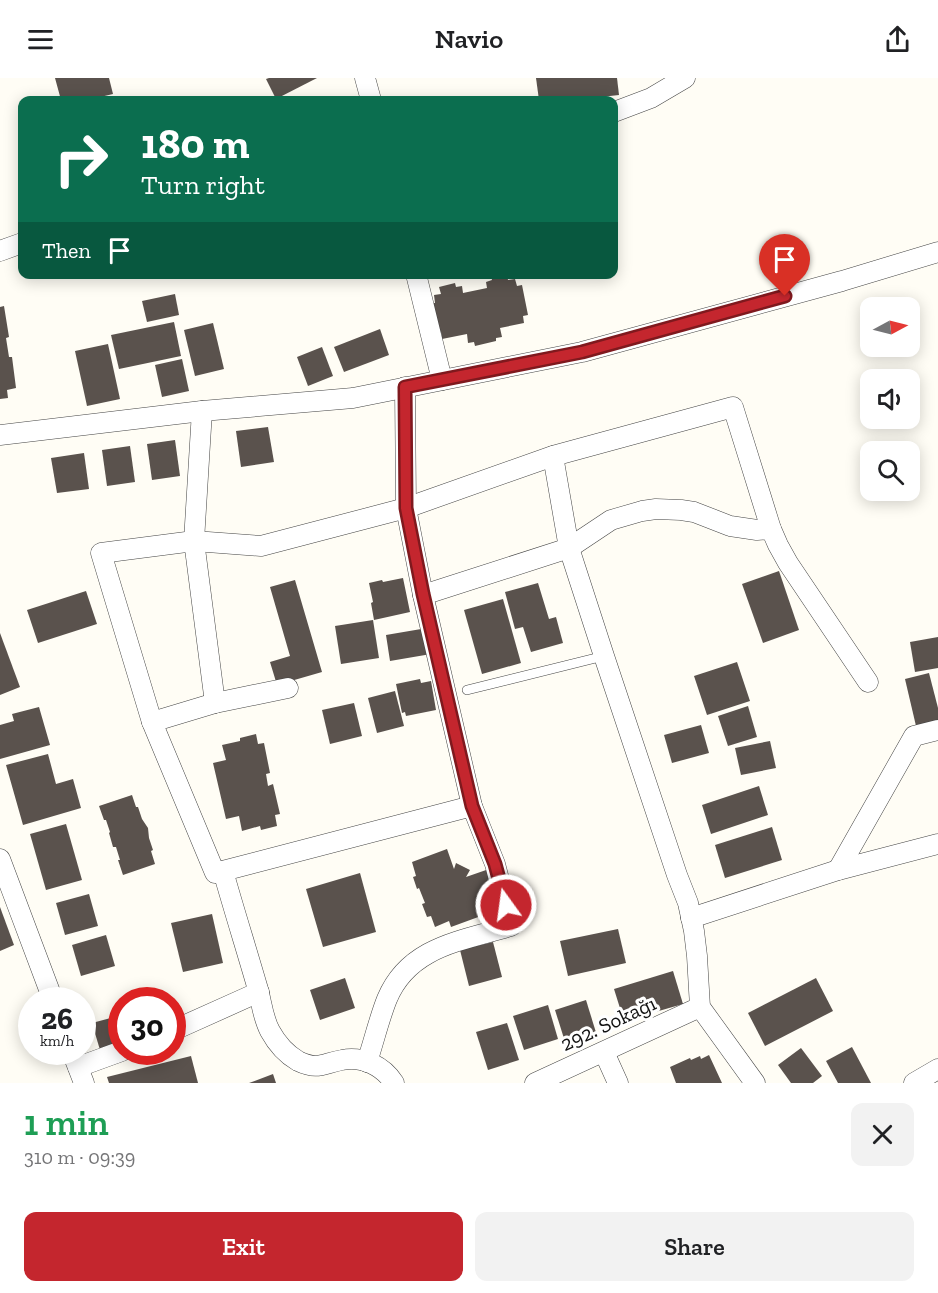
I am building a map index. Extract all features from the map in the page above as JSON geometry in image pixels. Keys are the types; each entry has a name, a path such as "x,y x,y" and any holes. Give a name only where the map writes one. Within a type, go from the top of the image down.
{"street":[{"path":"365,78 370,96"},
{"path":"618,110 651,98 685,78"},
{"path":"0,251 18,244"},
{"path":"0,435 202,411 353,398 582,352 842,281 938,252"},
{"path":"417,279 442,380"},
{"path":"367,1062 387,999 394,985 413,963 436,949 511,926 495,864 472,806 423,594 406,508 405,387"},
{"path":"472,806 215,873 152,722 101,553 194,541 261,546 406,508 553,456 733,407 778,545 868,682"},
{"path":"202,411 194,541 214,703"},
{"path":"553,456 569,548 688,903 697,956 700,1007 755,1083"},
{"path":"423,594 569,548 611,520 656,509 694,512 742,529 771,528"},
{"path":"152,722 214,703 288,688"},
{"path":"838,870 914,736 938,730"},
{"path":"691,918 838,870 938,844"},
{"path":"0,859 47,987"},
{"path":"223,871 259,992 264,1018 277,1041 293,1057 307,1064 324,1066 345,1059 356,1059 384,1071 394,1083"},
{"path":"186,1025 259,992"},
{"name":"292. Sokağı","path":"535,1083 700,1007"},
{"path":"603,1052 618,1083"},
{"path":"78,1067 108,1056"},
{"path":"914,1083 938,1069"}],"lane":[{"path":"468,690 604,656"}],"building":[{"path":"55,78 109,78 113,94 104,96 60,96"},
{"path":"317,78 282,96 274,96 266,79"},
{"path":"536,78 617,78 619,95 538,96"},
{"path":"515,279 517,286 522,285 528,315 523,316 524,323 500,328 502,337 496,338 496,341 475,346 474,342 468,343 467,334 442,339 441,332 436,333 430,303 435,303 434,295 441,294 439,287 455,283 456,287 462,286 463,293 487,288 486,282"},
{"path":"175,294 179,315 147,322 142,301"},
{"path":"4,306 9,337 6,338 9,357 12,357 16,388 7,390 8,398 0,399 0,307"},
{"path":"174,322 181,356 119,369 111,335"},
{"path":"213,323 224,369 195,376 184,330"},
{"path":"380,329 389,355 344,372 334,347"},
{"path":"108,344 120,399 87,406 75,351"},
{"path":"322,347 333,376 308,386 297,357"},
{"path":"182,359 189,391 162,397 155,365"},
{"path":"268,427 274,462 241,467 236,431"},
{"path":"175,440 180,476 152,480 147,444"},
{"path":"130,446 135,482 107,486 102,450"},
{"path":"84,453 89,489 57,493 51,458"},
{"path":"779,571 799,630 763,643 742,584"},
{"path":"403,578 410,612 374,620 369,583"},
{"path":"295,580 322,672 277,685 270,662 290,656 270,587"},
{"path":"538,583 549,619 556,617 563,643 531,652 523,627 515,629 505,592"},
{"path":"86,591 97,624 38,643 27,610"},
{"path":"503,599 521,663 482,674 464,610"},
{"path":"373,620 379,658 341,664 335,626"},
{"path":"427,628 431,654 390,661 386,635"},
{"path":"0,633 20,687 0,695"},
{"path":"938,637 938,668 915,672 910,642"},
{"path":"737,662 750,701 707,715 694,676"},
{"path":"929,673 938,708 938,720 916,726 905,679"},
{"path":"420,679 421,683 431,681 436,710 406,716 405,712 402,713 396,684"},
{"path":"395,691 404,726 377,733 368,698"},
{"path":"354,703 362,736 330,744 322,710"},
{"path":"748,706 757,737 728,746 718,716"},
{"path":"39,707 50,745 0,759 0,725 14,721 12,714"},
{"path":"701,725 709,753 672,763 664,735"},
{"path":"256,734 258,744 264,743 270,773 266,774 268,786 273,784 280,814 275,815 277,826 261,830 260,826 242,831 239,816 226,819 213,763 226,760 222,745"},
{"path":"770,741 776,768 741,775 735,748"},
{"path":"48,754 56,784 73,779 81,808 23,825 6,765"},
{"path":"759,786 768,815 711,834 702,805"},
{"path":"132,795 148,828 155,864 123,875 116,847 113,847 106,820 99,806"},
{"path":"66,824 82,880 46,890 30,834"},
{"path":"772,827 782,860 725,878 715,845"},
{"path":"447,849 454,869 456,863 470,870 466,877 489,869 501,903 479,911 481,916 451,927 449,921 435,927 431,916 427,917 422,904 425,903 413,877 416,876 412,862"},
{"path":"360,873 376,932 323,947 306,889"},
{"path":"89,894 98,926 65,935 56,903"},
{"path":"0,907 14,945 0,951"},
{"path":"212,914 223,963 183,972 171,923"},
{"path":"618,929 626,963 568,976 560,941"},
{"path":"106,935 115,966 81,976 72,945"},
{"path":"493,942 502,977 469,986 460,950"},
{"path":"673,971 683,1004 624,1021 614,989"},
{"path":"345,978 355,1008 320,1020 310,990"},
{"path":"816,978 833,1011 765,1046 748,1013"},
{"path":"586,1000 598,1039 567,1048 555,1010"},
{"path":"548,1005 558,1039 524,1050 513,1016"},
{"path":"108,1019 108,1048 100,1050 96,1036 96,1022"},
{"path":"507,1023 519,1060 488,1070 476,1032"},
{"path":"852,1047 871,1083 838,1083 826,1061"},
{"path":"801,1048 822,1076 813,1083 791,1083 778,1065"},
{"path":"709,1055 722,1083 676,1083 670,1067 690,1058 691,1060 700,1056 701,1059"},
{"path":"191,1056 198,1083 109,1083 107,1077 155,1065 186,1065 186,1057"},
{"path":"273,1074 276,1083 249,1083"}],"route":[{"path":"506,905 495,864 472,806 423,594 406,508 405,387 582,352 785,296"}]}
